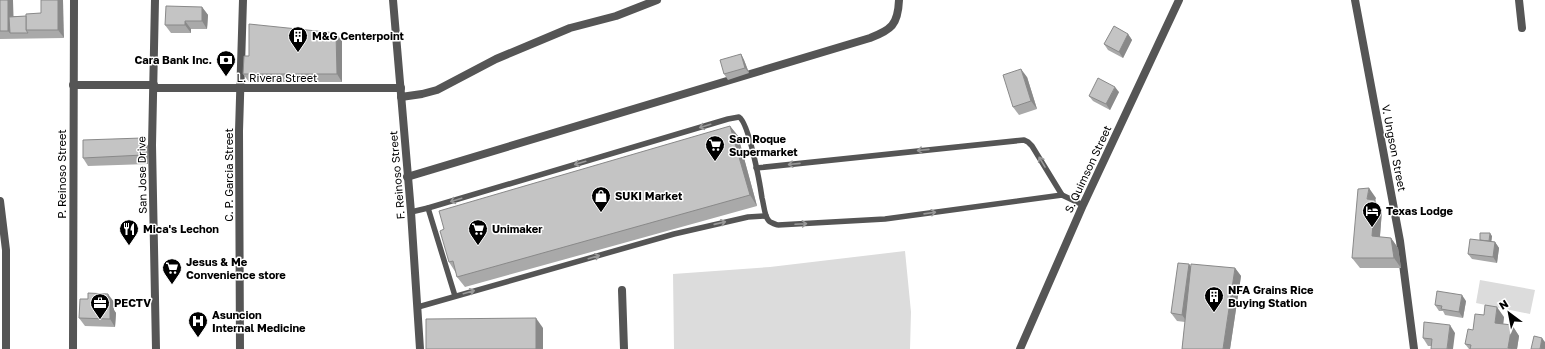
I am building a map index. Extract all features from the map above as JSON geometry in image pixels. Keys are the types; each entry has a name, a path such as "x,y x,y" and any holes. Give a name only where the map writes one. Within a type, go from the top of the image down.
{"street":[{"name":"P. Reinoso Street","path":"73,349 74,0"},
{"name":"San Jose Drive","path":"155,0 152,145 156,349"},
{"name":"C. P. Garcia Street","path":"240,349 239,130 243,0"},
{"name":"F. Reinoso Street","path":"393,0 411,212 420,349"},
{"name":"L. Rivera Street","path":"73,85 422,94 437,90 496,59 570,28 616,16 657,0"},
{"path":"408,177 870,38 885,32 895,23 898,10 898,0"},
{"name":"S. Quimson Street","path":"1020,349 1083,205 1179,0"},
{"name":"V. Ungson Street","path":"1355,0 1400,241 1414,349"},
{"path":"1519,0 1522,28"},
{"path":"0,200 6,250 6,349"},
{"path":"622,290 624,349"}],"lane":[{"path":"411,212 739,117 742,119 756,168 766,216 769,222 778,225 885,219 1062,195"},
{"path":"756,168 1024,140 1032,146 1062,195 1083,205"},
{"path":"428,208 455,296"},
{"path":"418,307 708,226 748,217 766,216"}],"shaded area":[{"path":"905,251 911,312 910,349 674,349 673,274 770,267"},
{"path":"1480,280 1535,290 1530,314 1476,303"}],"building":[{"path":"0,0 8,0 8,31 0,31"},
{"path":"41,0 58,0 58,30 26,30 26,14 41,13"},
{"path":"166,6 202,7 202,21 185,21 185,25 165,25"},
{"path":"26,16 26,30 28,33 10,33 9,17"},
{"name":"M&G Centerpoint","path":"249,24 336,33 337,74 243,74 244,56 249,56"},
{"path":"1114,26 1128,34 1119,52 1104,44"},
{"path":"741,54 745,68 724,74 720,60"},
{"path":"1021,69 1031,101 1013,107 1003,75"},
{"path":"1098,78 1115,87 1106,104 1089,96"},
{"name":"SUKI Market","path":"730,126 750,195 457,277 453,261 449,262 440,231 444,229 439,211"},
{"path":"142,138 143,155 83,158 83,140"},
{"path":"1369,188 1367,199 1375,200 1372,236 1391,238 1394,258 1352,258 1358,189"},
{"path":"1480,233 1490,233 1489,241 1480,240"},
{"path":"1470,239 1495,242 1493,257 1468,254"},
{"path":"1178,263 1189,264 1182,315 1171,313"},
{"name":"NFA Grains Rice Buying Station","path":"1191,264 1235,268 1223,349 1182,349"},
{"path":"1437,291 1462,295 1459,312 1441,309 1442,306 1435,305"},
{"path":"88,293 108,294 110,319 79,318 80,299 88,299"},
{"path":"1485,305 1497,307 1495,323 1512,325 1508,348 1516,349 1470,349 1471,345 1465,344 1468,329 1473,330 1475,314 1484,315"},
{"path":"536,318 536,349 426,349 426,319"},
{"path":"1424,322 1450,325 1447,349 1431,349 1432,339 1423,338"},
{"path":"1534,336 1542,338 1540,349 1531,349"}],"place":[{"name":"M&G Centerpoint","path":"298,53"},
{"name":"Cara Bank Inc.","path":"226,77"},
{"name":"San Roque Supermarket","path":"715,162"},
{"name":"SUKI Market","path":"601,213"},
{"name":"Texas Lodge","path":"1372,228"},
{"name":"Mica's Lechon","path":"129,246"},
{"name":"Unimaker","path":"478,246"},
{"name":"Jesus & Me Convenience store","path":"172,285"},
{"name":"NFA Grains Rice Buying Station","path":"1214,313"},
{"name":"PECTV","path":"100,320"},
{"name":"Asuncion Internal Medicine","path":"198,338"}]}
